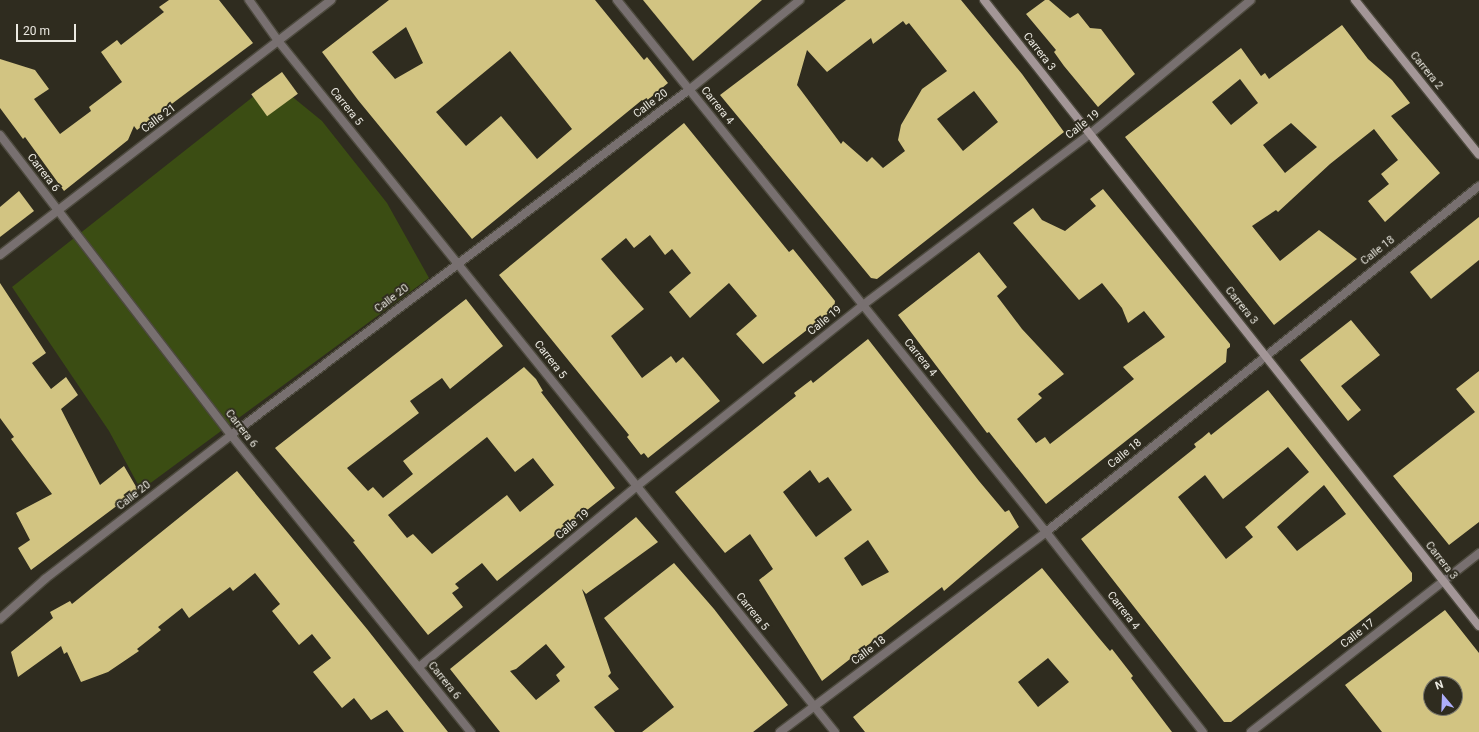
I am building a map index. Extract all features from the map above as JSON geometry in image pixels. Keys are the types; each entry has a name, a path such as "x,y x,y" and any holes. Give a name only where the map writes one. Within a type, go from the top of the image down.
{"main road":[{"name":"Carrera 3","path":"984,0 1479,626"},
{"name":"Carrera 2","path":"1355,0 1479,155"}],"street":[{"name":"Carrera 5","path":"249,0 279,42 459,263 636,487 835,732"},
{"name":"Calle 21","path":"0,255 279,42 331,0"},
{"name":"Carrera 4","path":"617,0 1046,532 1203,732"},
{"name":"Calle 20","path":"0,619 45,579 231,435 690,89 800,0"},
{"name":"Calle 19","path":"419,668 636,487 863,305 1090,134 1251,0"},
{"name":"Carrera 6","path":"0,135 231,435 471,732"},
{"name":"Calle 18","path":"780,732 1046,532 1479,186"},
{"name":"Calle 17","path":"1252,732 1479,553"}],"green space":[{"path":"273,81 322,121 387,203 429,278 141,490 109,431 12,287"}],"building":[{"path":"169,0 219,0 253,43 137,130 134,126 128,140 64,191 25,137 23,139 0,108 0,59 35,70 49,89 34,99 60,134 91,111 89,107 122,82 101,52 117,40 121,45 164,12 159,7"},
{"path":"389,0 595,0 644,60 647,57 668,83 644,103 642,100 472,239 358,100 322,52","holes":["406,27 423,63 395,79 372,52","510,51 572,129 537,159 501,116 466,146 436,112"]},
{"path":"643,0 762,0 693,61"},
{"path":"846,0 961,0 1022,74 1064,132 877,279 871,278 720,95","holes":["903,21 906,25 909,23 947,71 922,89 901,125 898,140 905,151 883,168 872,157 867,162 843,141 841,144 797,85 807,50 827,72 871,38 873,44","974,91 998,122 963,151 937,119"]},
{"path":"1045,0 1049,0 1070,18 1078,13 1090,28 1101,29 1135,74 1098,107 1064,66 1054,52 1056,50 1026,14"},
{"path":"1342,25 1368,59 1392,80 1410,103 1391,116 1440,173 1385,222 1368,201 1389,184 1381,174 1398,160 1374,129 1330,164 1278,212 1276,210 1252,226 1280,261 1319,230 1357,259 1274,325 1125,137 1241,48 1261,76 1265,73 1269,79","holes":["1240,79 1258,103 1231,125 1212,102","1291,123 1317,147 1285,173 1263,145"]},
{"path":"282,72 298,94 267,116 251,94"},
{"path":"684,123 789,252 793,249 835,301 834,309 763,364 736,334 757,316 729,283 690,318 669,292 691,273 672,249 665,255 650,235 634,248 626,238 601,259 644,309 611,336 642,378 671,356 676,363 683,357 720,401 648,458 644,453 641,455 627,437 629,435 499,275"},
{"path":"1103,189 1230,344 1230,347 1227,349 1226,362 1046,504 989,432 987,433 898,315 979,252 1007,287 997,296 1022,329 1064,374 1038,394 1042,398 1017,419 1036,443 1045,437 1050,444 1134,379 1123,367 1165,337 1144,311 1128,323 1122,308 1102,283 1079,300 1013,223 1033,208 1042,220 1065,231 1096,206 1090,199"},
{"path":"19,191 34,211 0,237 0,207"},
{"path":"1479,217 1479,260 1431,299 1410,272"},
{"path":"0,283 46,353 32,363 51,389 66,377 78,395 61,409 100,485 124,466 138,490 31,570 18,548 30,540 16,513 52,494 11,439 14,437 0,418"},
{"path":"466,299 503,346 450,389 442,378 410,401 419,413 347,468 368,491 373,487 383,498 413,474 403,461 524,367 536,379 543,391 541,392 615,488 497,581 482,563 455,584 459,588 452,593 463,607 428,635 353,542 355,541 275,448","holes":["487,437 515,472 533,458 554,485 520,512 507,495 432,554 413,534 407,538 388,515"]},
{"path":"1351,320 1380,355 1341,386 1361,410 1348,421 1300,360"},
{"path":"868,339 979,481 1005,512 1009,510 1019,527 944,591 942,587 822,681 759,580 773,569 750,534 725,553 675,492 796,396 794,393 811,380 813,383","holes":["810,470 819,483 828,477 852,510 816,537 783,492","868,540 889,572 862,586 844,558"]},
{"path":"1479,371 1479,522 1449,545 1393,476 1475,412 1456,389"},
{"path":"1268,390 1412,573 1412,581 1231,722 1224,722 1081,539 1196,447 1194,444 1209,432 1211,435","holes":["1288,447 1309,472 1245,527 1253,537 1226,559 1178,497 1205,475 1223,499","1324,485 1346,514 1297,551 1277,527"]},
{"path":"237,471 367,629 448,732 404,732 387,710 371,720 354,698 342,708 313,672 331,658 312,634 299,645 272,611 280,604 255,573 233,591 230,587 189,618 182,608 158,627 161,630 137,649 139,651 108,672 81,682 67,652 64,654 61,646 18,677 11,652 53,618 50,612 70,601 72,604"},
{"path":"636,517 658,542 586,594 582,589 611,673 608,676 619,689 594,707 615,732 500,732 450,669","holes":["546,644 565,667 556,675 560,681 536,700 510,671 516,669"]},
{"path":"674,563 714,609 788,705 753,732 642,732 674,707 604,618"},
{"path":"1042,568 1110,651 1112,649 1133,676 1131,678 1172,732 865,732 853,717","holes":["1048,658 1069,682 1038,707 1018,682"]},
{"path":"1445,610 1479,653 1479,732 1382,732 1345,685"}]}
